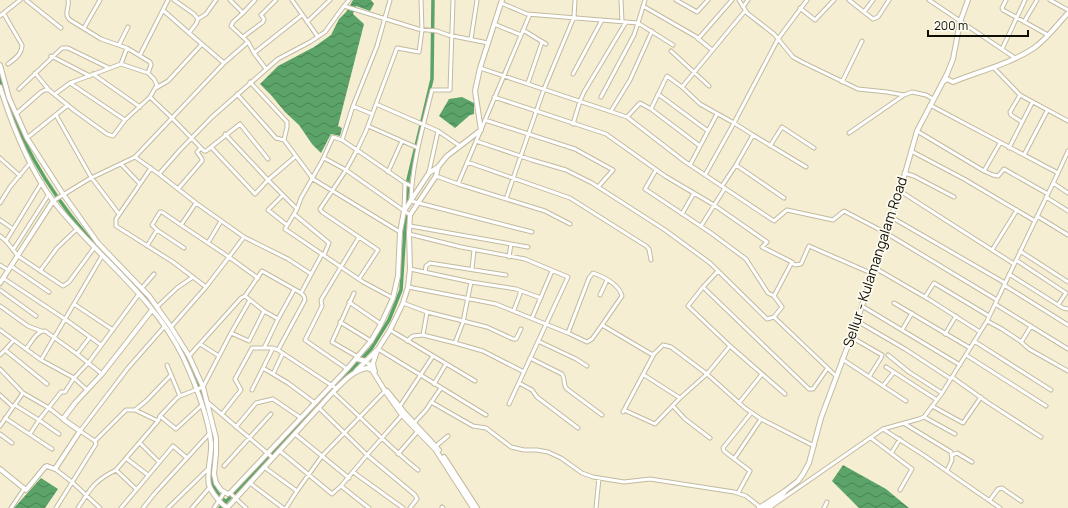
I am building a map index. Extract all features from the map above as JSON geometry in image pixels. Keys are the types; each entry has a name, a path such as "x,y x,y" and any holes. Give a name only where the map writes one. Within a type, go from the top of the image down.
{"main road":[{"name":"Sellur - Kulamangalam Road","path":"761,508 781,497 785,491 804,474 814,446 821,418 875,268 900,191 910,150 917,131 953,59 960,22 968,0"},
{"path":"356,371 393,298 398,276 401,231 411,201 429,173 438,167 447,156 481,130 475,91 480,68 502,2"},
{"path":"943,81 947,79 953,82 1015,58 1034,48 1048,35 1068,12"},
{"path":"0,65 4,84 27,138 58,198 77,229 140,294 179,350 200,388 206,401 216,438 215,478 225,507"},
{"path":"0,88 17,134 49,194 58,198 98,243 142,288 171,327 189,356 200,388 202,405 209,434 211,451 208,479 210,487 221,497 233,496 250,483 264,468 271,455 280,451 318,408 348,369 362,358 377,350"},
{"path":"407,211 418,202 436,176 438,167"},
{"path":"0,283 58,198"},
{"path":"372,370 377,350 390,330 403,303 408,287 410,269 407,211"},
{"path":"401,231 409,230"},
{"path":"0,469 24,489 28,490 45,467 47,466 55,469 80,431 63,419 75,403 88,391 102,374 152,310"},
{"path":"362,358 439,454 473,508"},
{"path":"225,507 315,403 356,371 366,368 372,370 402,415 436,446 477,508"}],"street":[{"path":"0,16 20,0"},
{"path":"26,0 61,28"},
{"path":"68,0 69,3 66,13 67,17 101,38 127,48 140,55 150,62 151,65 148,73"},
{"path":"84,28 100,0"},
{"path":"140,55 164,11 168,0"},
{"path":"174,0 194,14 198,19"},
{"path":"189,33 198,19 206,14 216,0"},
{"path":"230,0 243,13"},
{"path":"255,0 233,22 231,26 248,42 266,69"},
{"path":"243,37 263,22 264,19 261,15 276,0"},
{"path":"292,0 318,37"},
{"path":"307,22 330,0"},
{"path":"160,174 191,138 250,82 278,59 325,32 349,0"},
{"path":"342,140 353,106 377,46 390,0"},
{"path":"359,279 378,250 322,212 320,209 331,190 346,170 357,150 368,126 398,48 419,52 423,30 420,0"},
{"path":"453,0 450,90 432,90 415,162 411,186 411,201 532,232"},
{"path":"471,40 477,0"},
{"path":"506,199 544,89 574,17 575,0"},
{"path":"573,124 580,101 624,22 621,0"},
{"path":"601,97 634,35 645,0"},
{"path":"676,0 697,12 708,0"},
{"path":"698,39 732,0"},
{"path":"739,0 745,11 774,34 793,57 842,82 864,91 887,92 904,95"},
{"path":"743,7 748,0"},
{"path":"705,175 734,124 778,39 800,8 802,2 807,0"},
{"path":"800,8 815,20 834,0"},
{"path":"849,0 873,19 878,17 889,0"},
{"path":"864,12 873,0"},
{"path":"929,0 1015,58"},
{"path":"1006,0 1002,9 1048,35"},
{"path":"1002,49 1025,0"},
{"path":"1024,22 1037,0"},
{"path":"1050,0 1068,12"},
{"path":"502,2 530,14 638,23 673,44"},
{"path":"344,6 423,30 437,31 452,36 488,43"},
{"path":"643,6 698,39 712,50"},
{"path":"164,11 224,63"},
{"path":"682,87 745,11"},
{"path":"4,14 22,44 22,48 17,57 8,64"},
{"path":"458,184 530,14"},
{"path":"254,53 302,15"},
{"path":"573,74 602,20"},
{"path":"494,24 521,35"},
{"path":"119,46 128,27"},
{"path":"523,30 546,44"},
{"path":"610,111 630,80 652,31"},
{"path":"842,82 862,41"},
{"path":"58,198 91,177 135,157 224,63 248,42"},
{"path":"528,83 542,42"},
{"path":"35,73 49,90 110,136 115,135 125,120 140,107 156,88 168,81 202,44"},
{"path":"19,89 51,56 62,48 68,48 109,68"},
{"path":"121,64 127,48"},
{"path":"671,51 709,86"},
{"path":"51,56 91,75 140,107"},
{"path":"54,94 70,83 121,64 148,73 156,82 156,88"},
{"path":"993,67 1020,95 1068,122"},
{"path":"480,68 627,117 690,165 774,220 786,210 833,220 844,211 886,233 1068,349"},
{"path":"651,109 667,76 682,87 700,104 806,167"},
{"path":"250,82 287,122 288,127 284,140"},
{"path":"70,83 125,120"},
{"path":"16,114 41,92 49,90"},
{"path":"849,133 904,95 912,92 926,95 933,99"},
{"path":"237,94 276,138 284,140 313,179 401,231"},
{"path":"658,94 708,131"},
{"path":"1020,95 1010,112 1011,115 1022,122"},
{"path":"150,96 201,148 206,151 225,134 240,124 268,159"},
{"path":"494,97 606,134 656,170 714,205 767,242 762,247 795,265 801,264 809,246 873,274"},
{"path":"627,117 640,103 651,109 700,146"},
{"path":"1009,148 1032,103"},
{"path":"376,104 424,124 438,131 460,146"},
{"path":"930,104 1009,148 1058,173"},
{"path":"27,138 68,105"},
{"path":"353,106 372,114"},
{"path":"1024,155 1047,111"},
{"path":"690,165 717,114"},
{"path":"56,115 91,177 119,214"},
{"path":"484,120 576,149 613,170 598,188"},
{"path":"368,126 418,148"},
{"path":"770,146 782,127 814,148"},
{"path":"429,173 438,131"},
{"path":"917,131 993,175 998,176 1004,169 1047,195 1068,211"},
{"path":"225,134 297,209"},
{"path":"701,226 753,135"},
{"path":"393,298 359,279 284,229 297,209 301,198 313,179 334,137 342,140 411,186"},
{"path":"388,172 402,141"},
{"path":"476,141 566,170 598,188 665,230 710,263 767,319 774,317 782,307 774,296 768,293 746,259 701,226 645,189 656,170"},
{"path":"984,171 1000,143"},
{"path":"211,147 253,193 257,193 268,180 296,156"},
{"path":"178,189 202,161 197,152 201,148"},
{"path":"910,150 1035,220"},
{"path":"770,508 883,429 920,420 924,417 952,378 987,321 1068,151"},
{"path":"135,157 244,237 288,259 311,274"},
{"path":"0,158 20,176"},
{"path":"324,158 346,170 407,211"},
{"path":"0,203 31,162"},
{"path":"467,162 570,198 646,246 649,250 651,260"},
{"path":"121,164 140,184"},
{"path":"736,165 784,198"},
{"path":"151,168 119,214 116,219 116,226 173,262 206,287"},
{"path":"904,173 914,176 954,197"},
{"path":"436,176 545,211 570,224"},
{"path":"6,241 42,182"},
{"path":"405,183 407,211"},
{"path":"1053,183 1068,193"},
{"path":"900,191 1014,264"},
{"path":"0,194 4,197"},
{"path":"13,250 49,194"},
{"path":"682,214 694,194"},
{"path":"283,195 268,210 287,225"},
{"path":"181,225 196,203"},
{"path":"992,250 1017,210"},
{"path":"184,248 152,225 160,212 229,257 258,278"},
{"path":"294,214 329,243 301,294"},
{"path":"1038,216 1068,235"},
{"path":"891,217 1005,284 1068,325"},
{"path":"0,220 13,229"},
{"path":"208,243 221,221"},
{"path":"40,271 57,248 77,229"},
{"path":"147,246 157,230"},
{"path":"409,230 528,247"},
{"path":"409,230 474,250 525,259 568,277 509,404"},
{"path":"0,236 18,256 60,285 66,285 94,248"},
{"path":"171,327 206,287 244,237"},
{"path":"348,369 305,340 322,306 321,300 358,237"},
{"path":"509,256 511,244"},
{"path":"472,270 474,250"},
{"path":"1020,251 1068,282"},
{"path":"41,360 102,256"},
{"path":"1016,260 1067,292 1058,305"},
{"path":"425,272 426,266 430,263 506,275"},
{"path":"774,296 792,263"},
{"path":"0,265 8,270"},
{"path":"11,266 49,292"},
{"path":"875,268 925,297 980,332"},
{"path":"410,269 471,282 516,289 541,298"},
{"path":"532,318 552,270"},
{"path":"189,356 241,298 245,296 262,271 304,296 305,300 278,350"},
{"path":"718,271 688,306 730,346 785,394"},
{"path":"142,288 154,274"},
{"path":"408,287 496,304 514,310 587,342 592,339 622,296 621,292 616,286 607,280 593,274 591,275 568,333"},
{"path":"1010,274 1058,305 1068,309"},
{"path":"157,307 177,288 193,277"},
{"path":"3,278 101,345"},
{"path":"600,295 607,280"},
{"path":"455,343 463,322 471,282"},
{"path":"925,297 934,283 989,316"},
{"path":"703,287 809,390 813,389 827,369"},
{"path":"0,290 36,316"},
{"path":"264,348 294,290"},
{"path":"514,310 522,291"},
{"path":"354,293 332,342 362,358"},
{"path":"30,434 61,392 65,392 74,378 140,294"},
{"path":"245,296 264,311 278,319"},
{"path":"78,508 98,480 116,470 128,459 158,422 160,416 180,396 200,388 250,300"},
{"path":"349,302 381,324"},
{"path":"403,303 427,312 487,327 513,339 516,339 521,329"},
{"path":"894,303 970,348"},
{"path":"74,304 113,330"},
{"path":"0,306 28,326 46,332 55,337 102,374"},
{"path":"862,306 960,365"},
{"path":"231,334 250,341 264,311"},
{"path":"423,335 427,312"},
{"path":"902,330 912,314"},
{"path":"946,334 956,316"},
{"path":"774,317 836,376"},
{"path":"857,321 952,378 1041,436"},
{"path":"987,321 1002,329 1025,346 1068,371"},
{"path":"340,322 371,341"},
{"path":"602,325 651,354 654,354"},
{"path":"1020,342 1031,326"},
{"path":"95,441 80,431 128,368 164,327"},
{"path":"0,330 41,360 74,378 88,391"},
{"path":"390,330 475,382"},
{"path":"26,349 41,331"},
{"path":"407,341 414,336 423,335 455,343 483,351 524,372"},
{"path":"77,354 90,337"},
{"path":"851,337 882,355 869,377"},
{"path":"0,355 14,340"},
{"path":"538,341 576,359 587,366"},
{"path":"974,341 1051,390"},
{"path":"200,344 219,356"},
{"path":"730,346 707,374 680,398 655,424 623,411 644,375 654,354 661,346 665,344 707,374 751,413 814,446"},
{"path":"222,414 241,390 235,380 252,348 273,348 283,353 334,388 381,439 418,470"},
{"path":"252,390 273,348"},
{"path":"5,350 46,384"},
{"path":"377,350 486,415"},
{"path":"272,374 283,353"},
{"path":"888,355 909,372 942,393"},
{"path":"966,355 1046,406"},
{"path":"400,406 421,376 432,356"},
{"path":"530,358 562,374 564,376 564,386 602,415"},
{"path":"842,359 906,401"},
{"path":"434,384 446,364"},
{"path":"167,365 180,396"},
{"path":"886,366 937,400"},
{"path":"263,368 288,383 315,403"},
{"path":"0,370 23,393 49,408 63,419"},
{"path":"883,386 894,372"},
{"path":"739,403 762,374"},
{"path":"135,410 146,401 171,375"},
{"path":"644,375 680,398"},
{"path":"518,383 532,390 537,397 578,428"},
{"path":"414,424 432,402 441,388"},
{"path":"286,508 308,474 322,456 385,391"},
{"path":"0,426 23,393"},
{"path":"0,395 14,406 39,420 59,434"},
{"path":"932,406 963,423 981,397"},
{"path":"236,426 256,402 273,399 301,418"},
{"path":"206,401 271,455"},
{"path":"432,402 473,426 486,428 511,447 516,449 548,452 561,458 582,473 599,478 624,482 650,479 738,493 746,496 761,508"},
{"path":"160,416 176,429 202,405"},
{"path":"673,406 685,419 710,438"},
{"path":"318,408 345,432 367,455 415,495 417,499 412,507"},
{"path":"56,508 95,448 95,441 124,411 128,409 135,410 158,422"},
{"path":"738,493 750,471 724,451 723,448 751,413"},
{"path":"224,466 271,414"},
{"path":"280,451 332,494 341,486 402,415"},
{"path":"924,417 956,434"},
{"path":"6,418 52,449"},
{"path":"734,459 761,419"},
{"path":"905,424 951,452 952,460 947,471"},
{"path":"883,429 900,439 1000,508"},
{"path":"398,454 419,430"},
{"path":"0,434 12,443"},
{"path":"144,508 155,493 209,434"},
{"path":"295,434 348,478"},
{"path":"436,446 448,436"},
{"path":"871,438 892,452 912,469 900,490"},
{"path":"892,452 900,439"},
{"path":"140,443 159,462"},
{"path":"121,508 173,446 187,458"},
{"path":"952,455 957,453 972,462"},
{"path":"128,459 148,475"},
{"path":"168,508 209,468"},
{"path":"264,468 297,491"},
{"path":"55,469 72,482 100,508"},
{"path":"116,470 136,489"},
{"path":"353,472 403,508"},
{"path":"596,508 599,478"},
{"path":"250,483 283,508"},
{"path":"341,486 369,508"},
{"path":"192,508 210,487"},
{"path":"990,500 998,489 1002,488 1021,501"},
{"path":"11,508 24,489"},
{"path":"233,496 246,508"},
{"path":"214,508 221,497"},
{"path":"824,508 827,502"}],"water":[{"path":"353,0 371,0 374,4 370,11 356,6 353,14 364,24 338,126 342,128 340,136 331,134 321,153 312,144 299,125 260,84 278,66 314,47 331,35 339,19 346,12"},
{"path":"462,97 474,103 474,114 470,115 455,128 439,116 449,99"},
{"path":"843,465 886,489 909,508 859,508 832,481"},
{"path":"41,478 58,489 45,508 14,508"}],"waterway":[{"path":"220,508 371,349 389,320 401,290 408,180 432,79 433,0"},
{"path":"0,79 14,120 34,160 58,198 84,232 140,290 154,306 173,333 195,378 206,409"},
{"path":"209,423 214,441 212,480 218,494 226,502"}]}
